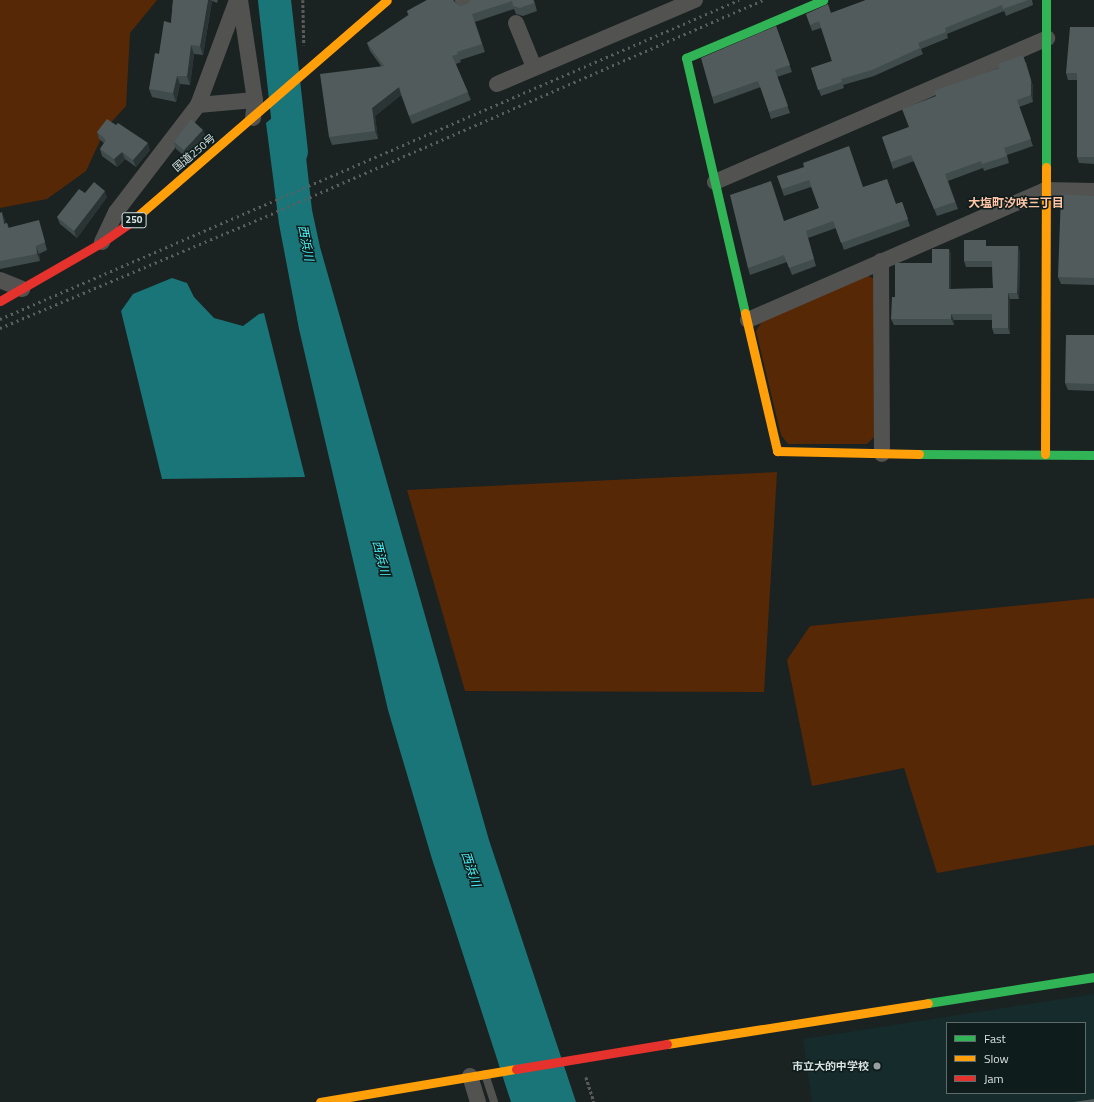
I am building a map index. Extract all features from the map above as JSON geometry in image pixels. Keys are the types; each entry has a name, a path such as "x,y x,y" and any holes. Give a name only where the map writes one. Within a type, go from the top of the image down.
{"main road":[{"name":"国道250号","path":"0,301 101,243 140,215 311,68 387,0"},
{"path":"823,0 686,58 777,450 882,454 1094,455"},
{"path":"1045,454 1046,0"},
{"path":"320,1102 580,1058 1094,977"}],"street":[{"path":"239,0 255,100 253,118"},
{"path":"101,243 116,212 198,105 239,0"},
{"path":"497,84 534,68 658,8 695,0"},
{"path":"516,23 534,68"},
{"path":"715,182 1047,38"},
{"path":"198,105 255,100"},
{"path":"748,320 1045,190 1094,191"},
{"path":"881,261 882,454"},
{"path":"0,280 22,289"},
{"path":"477,1075 478,1102"}],"lane":[{"path":"477,1075 494,1102"}],"path":[{"path":"303,0 304,56 311,68"},
{"path":"580,1058 594,1102"}],"shaded area":[{"path":"0,0 157,0 130,33 126,106 106,128 86,171 47,199 0,208"},
{"path":"867,275 877,281 875,436 867,444 788,444 781,435 756,331 763,320"},
{"path":"777,472 764,692 465,691 407,490"},
{"path":"1094,598 1094,845 937,873 904,768 812,786 787,660 810,626"},
{"name":"市立大的中学校","path":"1094,994 1094,1102 812,1102 803,1039"}],"water":[{"path":"299,95 312,210 320,247 489,840 576,1102 511,1102 432,859 388,710 299,329 279,224 266,123"},
{"path":"172,278 187,283 194,297 214,318 243,326 259,314 264,313 305,477 162,479 121,311 133,294"}],"building":[{"path":"173,0 208,0 200,46 191,45 187,76 177,76 173,93 149,89 155,53 159,54 164,21 171,23"},
{"path":"427,0 453,0 460,6 469,3 470,0 533,0 534,3 520,8 513,6 512,1 472,14 482,44 457,52 458,54 452,56 468,92 409,116 399,87 372,108 375,131 329,137 320,74 384,66 367,43 409,15 407,11"},
{"path":"866,0 1028,0 1003,9 1002,5 945,28 946,32 918,43 920,48 872,70 841,79 842,82 818,90 811,68 832,61 819,21 810,25 806,14 828,4 831,13"},
{"path":"776,26 790,65 775,70 788,106 769,112 758,81 712,97 701,58"},
{"path":"1070,27 1094,27 1094,157 1077,157 1077,73 1066,73"},
{"path":"1023,55 1031,80 1031,95 1017,100 1031,139 1004,148 1007,156 982,164 981,161 945,174 955,202 934,209 911,155 891,162 882,137 909,127 902,109 936,96 934,91 999,68 998,64"},
{"path":"107,119 116,125 118,123 148,143 133,160 122,152 114,159 100,149 106,140 97,132"},
{"path":"191,119 203,130 184,150 174,142"},
{"path":"849,146 863,187 887,179 896,204 902,202 908,219 841,243 833,221 806,231 814,259 789,268 784,255 748,268 730,195 771,181 784,221 819,208 809,180 782,189 777,176 804,167 803,163"},
{"path":"94,182 105,191 74,231 57,217 79,189 85,193"},
{"path":"1061,194 1094,196 1094,278 1058,277"},
{"path":"2,212 4,224 7,223 8,228 39,220 45,242 36,246 37,254 0,261 0,213"},
{"path":"964,240 986,240 986,246 1018,246 1017,293 1008,293 1008,328 992,328 992,314 951,314 951,319 891,319 892,297 895,297 895,263 932,263 932,249 949,249 949,289 993,288 992,261 964,261"},
{"path":"1066,335 1094,335 1094,384 1065,383"},
{"path":"1094,1099 1094,1102 1074,1102"}],"waterway":[{"name":"西浜川","path":"274,0 291,151"}],"railway":[{"path":"0,319 739,0"},
{"path":"0,328 271,214 763,0"}],"traffic: fast":[{"path":"745,313 686,58 823,0"},
{"path":"1046,0 1046,167"},
{"path":"919,454 1094,455"},
{"path":"928,1003 1094,977"}],"traffic: slow":[{"path":"132,221 387,0"},
{"path":"1045,454 1046,167"},
{"path":"745,313 777,451 919,454"},
{"path":"667,1044 928,1003"},
{"path":"320,1102 516,1069"}],"traffic: jam":[{"path":"0,301 101,243 132,221"},
{"path":"516,1069 667,1044"}],"place":[{"name":"市立大的中学校","path":"877,1066"}],"district":[{"name":"大塩町汐咲三丁目","path":"1016,203"}]}
